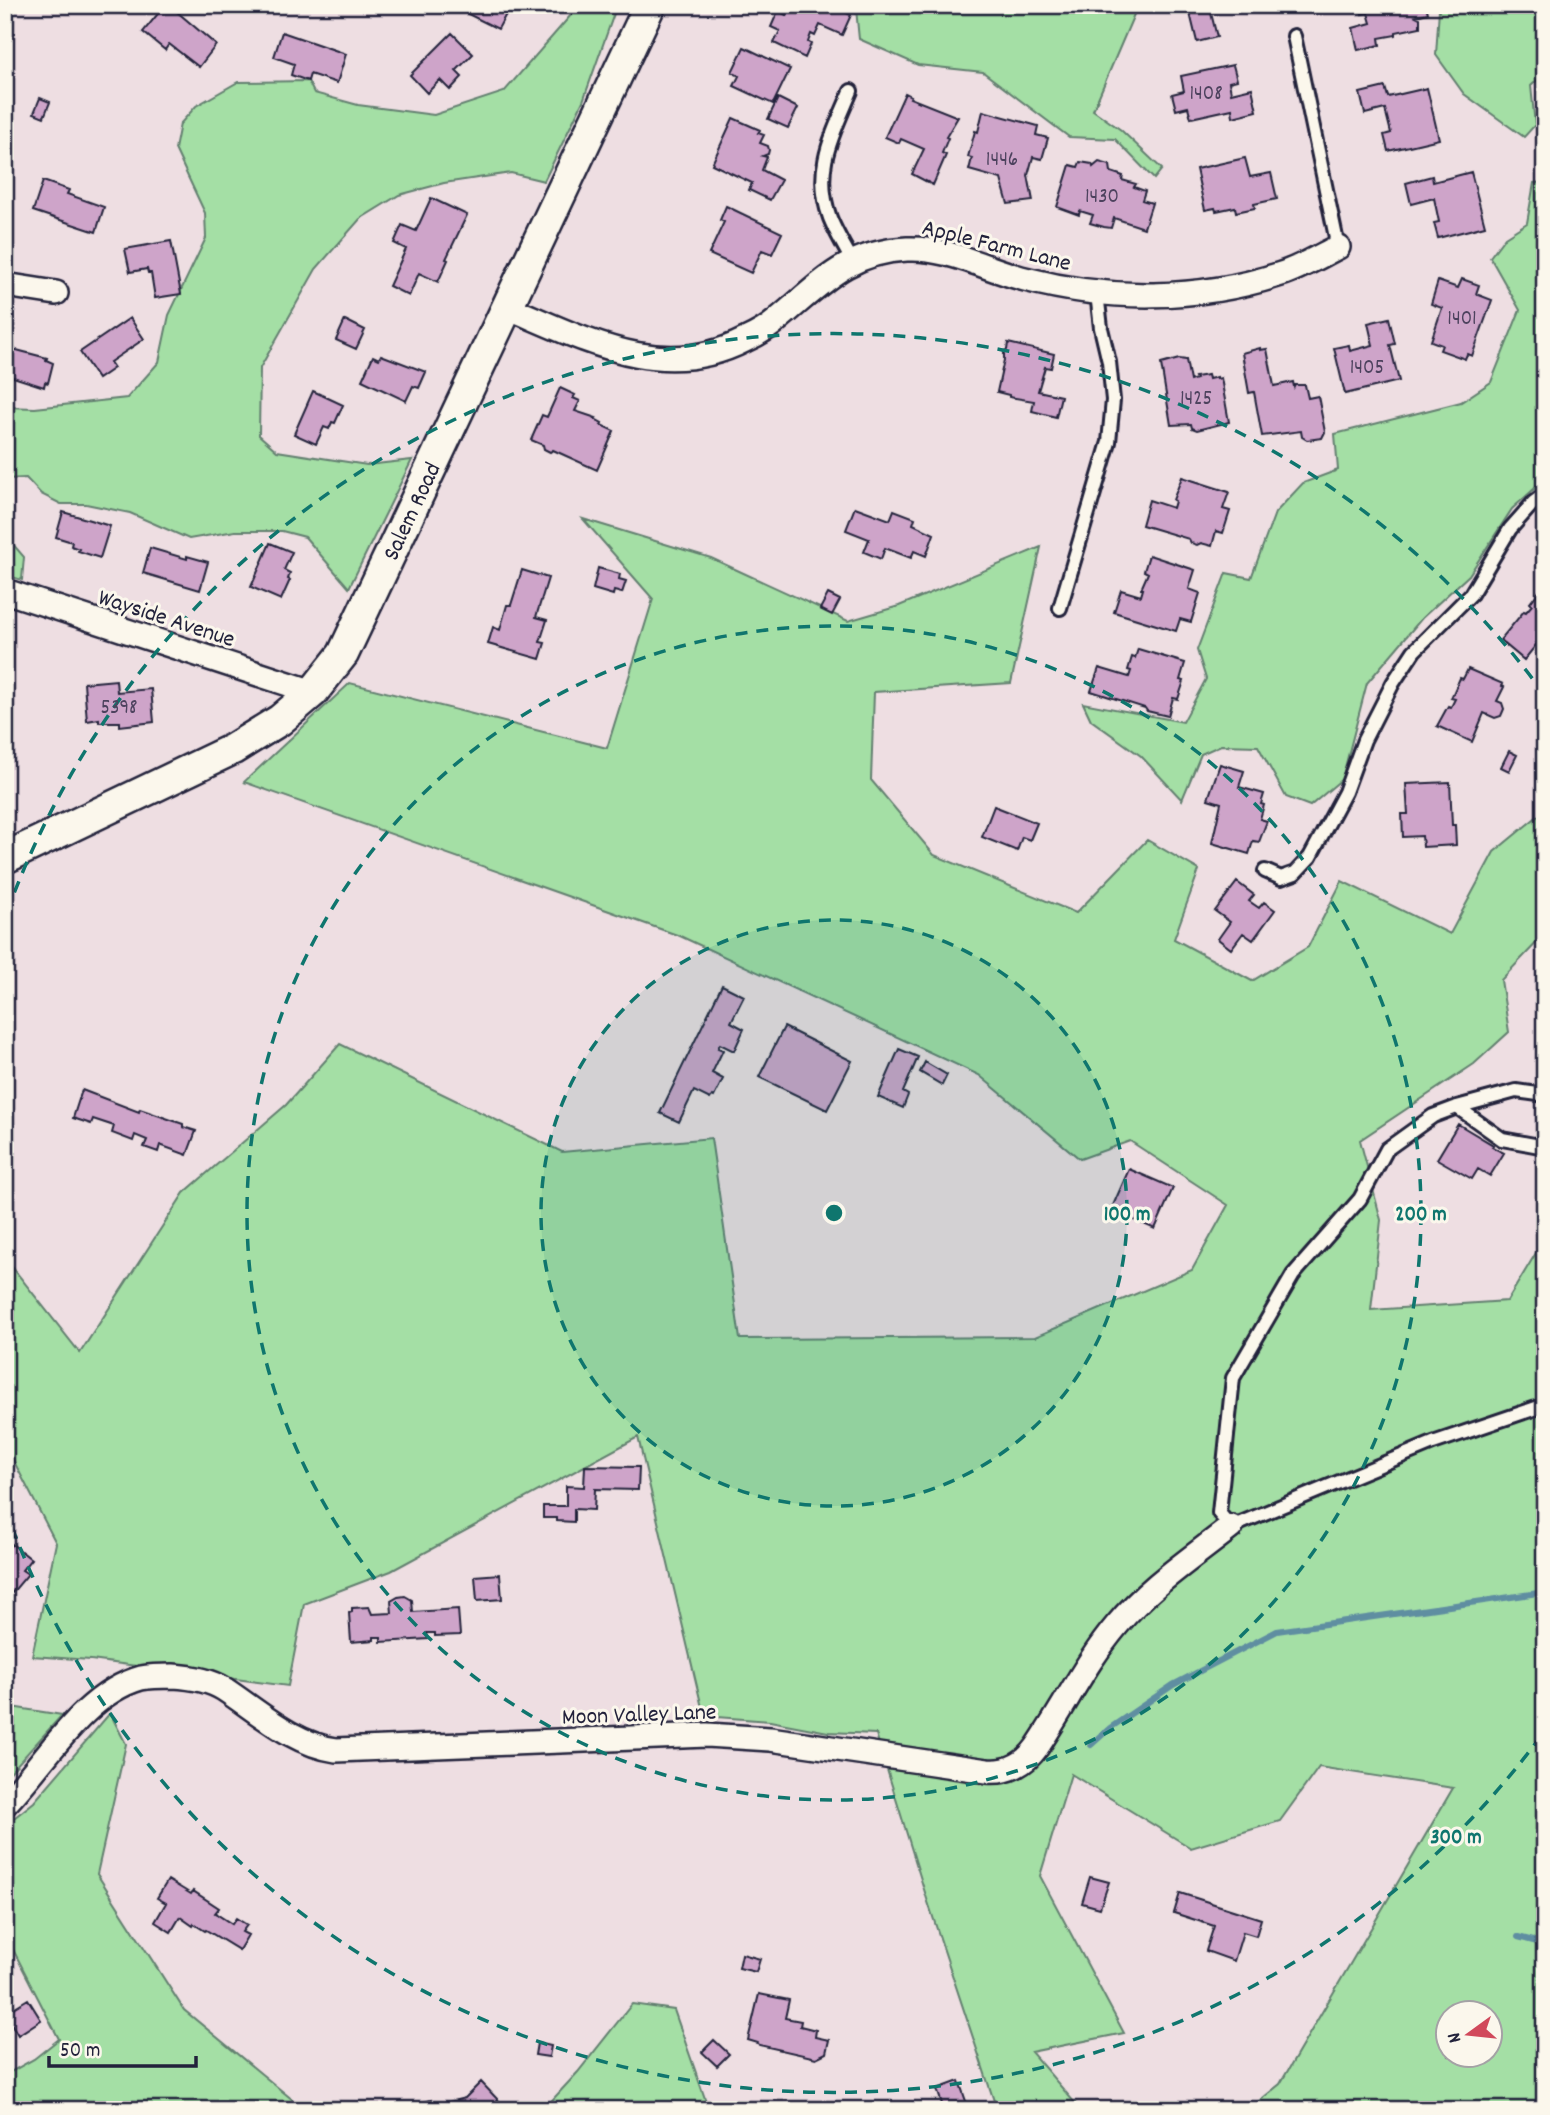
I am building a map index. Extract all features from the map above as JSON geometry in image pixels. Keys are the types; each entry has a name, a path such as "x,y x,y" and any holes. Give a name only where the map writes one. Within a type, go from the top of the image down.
{"street":[{"name":"Salem Road","path":"5,858 233,749 280,720 313,692 342,654 650,5"},
{"name":"Apple Farm Lane","path":"507,307 619,351 648,358 680,358 733,347 763,331 826,278 853,262 888,250 911,248 934,251 1037,282 1097,293 1174,295 1229,287 1283,274 1338,247"},
{"path":"5,285 56,293"},
{"name":"Wayside Avenue","path":"5,591 313,692"},
{"name":"Moon Valley Lane","path":"5,1804 77,1720 100,1700 125,1684 158,1676 183,1676 213,1683 298,1738 336,1750 706,1735 770,1739 987,1771 1011,1769 1026,1760 1037,1747 1072,1687 1117,1624 1147,1593 1231,1527"}],"lane":[{"path":"1294,36 1338,247"},
{"path":"851,91 827,149 822,182 830,218 853,262"},
{"path":"1060,608 1109,442 1113,400 1097,293"},
{"path":"1265,871 1281,878 1295,873 1310,857 1345,792 1364,740 1407,661 1440,623 1471,594 1510,529 1534,502 1545,494"},
{"path":"1545,1095 1516,1091 1457,1107 1433,1116 1387,1149 1360,1199 1293,1275 1233,1378 1219,1513 1231,1527 1433,1443 1545,1405"},
{"path":"1457,1107 1502,1139 1545,1147"}],"green space":[{"path":"572,5 617,5 583,101 544,181 511,173 444,183 399,195 360,219 316,269 260,368 259,435 277,451 367,465 412,460 349,588 305,537 282,531 235,531 189,539 130,513 86,504 61,504 41,494 26,478 5,479 5,407 35,408 127,398 159,362 169,315 206,238 205,213 175,149 180,124 196,106 238,82 308,81 314,93 358,105 434,115 504,92 571,15"},
{"path":"842,5 1138,5 1093,110 1121,130 1162,169 1154,179 1115,139 1069,137 983,72 918,65 859,39 856,9"},
{"path":"1436,5 1545,5 1545,73 1531,86 1535,125 1524,137 1464,94 1436,55 1439,9"},
{"path":"1545,182 1545,479 1512,509 1469,575 1422,618 1367,683 1342,779 1310,806 1286,797 1258,746 1221,745 1201,754 1182,800 1141,756 1091,720 1083,703 1183,722 1206,679 1197,650 1226,573 1251,578 1275,513 1303,483 1338,470 1335,434 1461,402 1491,382 1520,310 1490,257 1505,237 1527,223 1534,183"},
{"path":"583,519 711,558 848,621 899,606 1041,547 1011,683 874,692 871,780 934,855 1076,913 1147,840 1199,870 1174,939 1252,981 1308,947 1342,881 1450,934 1494,852 1545,810 1545,934 1501,980 1509,1032 1474,1064 1360,1140 1381,1220 1371,1310 1507,1301 1545,1238 1545,2110 1248,2110 1280,2084 1453,1788 1319,1767 1280,1821 1191,1848 1071,1774 1040,1876 1124,2033 1031,2052 1081,2110 997,2110 876,1734 828,1732 770,1721 704,1716 638,1437 391,1571 304,1604 288,1686 91,1660 32,1656 56,1543 7,1448 5,1449 5,1258 80,1353 184,1193 286,1105 340,1044 562,1152 711,1138 740,1339 1035,1337 1192,1270 1228,1205 1130,1141 1080,1159 979,1075 680,936 244,782 350,683 607,748 653,599"},
{"path":"5,535 24,557 22,580 5,575"},
{"path":"5,1706 62,1715 5,1778"},
{"path":"110,1713 126,1744 97,1874 184,2010 305,2110 5,2110 5,2075 34,2059 59,2039 5,1934 5,1825 34,1802"},
{"path":"632,2004 674,2010 709,2110 543,2110 578,2072"}],"building":[{"path":"165,5 169,5 216,45 199,67 169,44 165,50 143,32"},
{"path":"473,5 511,5 498,29 468,14"},
{"path":"787,5 830,5 851,15 842,35 820,25 815,36 811,34 808,42 811,44 805,58 774,43 780,31 771,27 778,11 786,15"},
{"path":"1195,5 1209,5 1217,37 1197,42 1189,9 1196,7"},
{"path":"1360,5 1426,5 1428,13 1416,16 1420,18 1420,27 1379,38 1380,45 1358,50 1353,28 1371,23 1368,13 1362,14"},
{"path":"282,32 346,54 337,83 310,74 308,81 291,75 294,64 274,57"},
{"path":"452,33 473,54 456,71 462,77 450,90 440,80 427,93 410,75"},
{"path":"744,47 790,69 773,104 734,86 739,76 732,72"},
{"path":"1233,65 1237,80 1229,82 1231,93 1252,88 1257,111 1233,117 1232,109 1191,118 1188,107 1176,110 1172,94 1184,91 1181,76"},
{"path":"1385,87 1388,97 1427,88 1439,139 1388,151 1384,135 1391,133 1385,109 1365,114 1360,93"},
{"path":"905,93 911,96 910,98 958,117 946,137 948,138 942,153 946,155 933,185 912,174 924,149 901,139 899,143 885,137"},
{"path":"40,98 50,102 44,117 34,113"},
{"path":"778,98 798,108 788,128 768,119"},
{"path":"983,111 1038,126 1036,135 1048,138 1042,159 1033,157 1028,175 1033,201 1008,204 1001,179 969,170 972,158 968,157"},
{"path":"733,118 760,130 758,133 764,135 760,143 768,146 769,150 768,154 763,156 767,157 762,170 781,180 770,200 749,190 752,183 712,164"},
{"path":"1245,158 1250,177 1271,173 1277,199 1254,204 1255,208 1236,212 1235,207 1205,210 1196,169"},
{"path":"1080,162 1092,164 1093,167 1099,162 1110,165 1111,172 1123,176 1122,180 1136,184 1134,187 1145,191 1142,200 1152,203 1144,228 1114,218 1111,228 1104,227 1090,223 1093,215 1080,211 1079,215 1057,207 1070,165 1078,167"},
{"path":"1471,172 1485,226 1438,238 1434,223 1439,222 1434,198 1411,204 1406,183 1432,176 1433,182"},
{"path":"43,181 69,190 67,194 104,207 96,232 33,211"},
{"path":"431,198 467,215 438,282 419,273 409,296 389,286 406,249 394,243 402,225 416,231"},
{"path":"726,206 782,233 772,254 762,250 751,273 709,254 724,222 720,220"},
{"path":"171,241 181,294 155,298 151,273 148,273 147,269 130,272 125,249"},
{"path":"1462,279 1479,285 1476,294 1492,300 1472,356 1467,354 1465,359 1440,350 1442,345 1431,341 1442,308 1431,304 1438,281 1458,288"},
{"path":"130,318 144,339 110,362 114,368 98,379 80,352"},
{"path":"1389,318 1395,344 1390,345 1399,381 1345,394 1334,348 1349,345 1350,351 1373,345 1368,323"},
{"path":"345,320 365,330 356,349 336,340"},
{"path":"1008,343 1054,354 1051,368 1045,367 1038,391 1061,396 1056,417 1032,411 1034,401 997,392 1004,351 1007,350"},
{"path":"5,347 47,358 46,360 53,363 48,383 45,382 44,387 7,375 5,380"},
{"path":"1267,349 1274,386 1293,382 1294,387 1305,385 1308,398 1318,396 1325,432 1322,438 1307,440 1302,437 1301,431 1262,436 1254,392 1249,393 1242,353"},
{"path":"381,355 426,372 419,388 413,386 406,401 362,380 373,356 379,359"},
{"path":"1186,360 1190,381 1196,379 1195,377 1208,375 1209,379 1221,378 1229,422 1197,430 1192,428 1191,424 1171,425 1161,364"},
{"path":"560,388 575,395 573,398 580,401 575,411 596,418 601,425 614,431 597,470 553,450 550,452 544,449 543,445 531,440 542,415 547,417"},
{"path":"313,391 343,405 335,423 332,422 329,429 324,427 316,444 294,434"},
{"path":"1182,477 1229,492 1223,509 1230,511 1223,533 1216,531 1212,546 1201,543 1197,545 1189,539 1142,525 1149,500 1173,508 1173,500"},
{"path":"855,507 890,520 894,510 915,518 913,524 934,534 926,556 914,551 911,558 885,548 881,559 864,552 869,539 846,530"},
{"path":"63,512 110,526 100,558 78,551 79,549 71,546 72,542 56,537"},
{"path":"270,543 292,552 284,570 290,573 290,580 281,600 251,587"},
{"path":"150,548 208,562 200,590 143,573"},
{"path":"1149,555 1195,570 1189,589 1200,593 1191,622 1180,619 1176,631 1114,612 1121,590 1141,596 1148,573 1144,571"},
{"path":"598,568 620,574 619,579 626,581 622,593 614,591 613,595 593,589"},
{"path":"522,570 548,578 536,617 547,620 540,642 545,643 540,659 488,644 493,627 500,630"},
{"path":"1544,585 1545,634 1524,660 1500,640 1532,605 1530,603"},
{"path":"828,594 840,600 832,615 820,609"},
{"path":"1138,649 1185,663 1180,680 1184,681 1178,699 1173,698 1168,716 1091,691 1099,668 1129,677 1132,657 1135,658"},
{"path":"1468,669 1503,684 1504,687 1497,701 1502,703 1504,709 1501,716 1495,718 1484,713 1472,742 1437,726 1448,706 1451,707 1455,699 1451,698 1460,678 1463,679"},
{"path":"116,680 117,692 151,689 154,722 120,726 120,722 99,722 99,719 87,721 84,683"},
{"path":"1509,751 1517,755 1509,771 1501,767"},
{"path":"1220,764 1244,771 1239,787 1264,794 1260,819 1267,821 1259,842 1253,841 1249,854 1212,843 1221,803 1208,799"},
{"path":"1450,782 1456,845 1423,847 1422,836 1403,837 1402,814 1408,814 1406,784"},
{"path":"994,806 1037,823 1030,840 1022,837 1017,851 982,837"},
{"path":"1237,882 1254,895 1249,901 1259,908 1264,902 1275,910 1253,940 1243,933 1231,949 1218,939 1230,922 1215,911"},
{"path":"722,985 744,996 731,1022 744,1029 734,1051 720,1044 718,1048 723,1050 712,1073 723,1079 714,1097 710,1099 694,1091 679,1122 660,1113"},
{"path":"784,1027 852,1061 827,1110 759,1077"},
{"path":"899,1049 918,1057 903,1092 908,1095 903,1108 878,1097"},
{"path":"925,1062 947,1075 942,1085 920,1072"},
{"path":"82,1090 139,1112 140,1109 183,1124 183,1127 196,1131 187,1155 160,1145 158,1152 144,1147 147,1140 135,1135 133,1141 112,1133 114,1126 93,1119 91,1124 73,1118"},
{"path":"1458,1124 1504,1153 1490,1176 1478,1169 1472,1179 1437,1159"},
{"path":"1129,1169 1173,1188 1155,1229 1111,1210"},
{"path":"585,1466 639,1467 638,1490 595,1489 594,1510 574,1509 574,1522 543,1518 543,1506 566,1506 566,1486 584,1487"},
{"path":"12,1544 31,1559 22,1570 28,1574 12,1593 5,1588 5,1553"},
{"path":"500,1574 502,1599 477,1601 475,1576"},
{"path":"405,1596 412,1600 413,1612 458,1609 460,1635 435,1636 435,1633 427,1633 428,1639 381,1642 381,1637 374,1637 374,1640 351,1642 349,1613 352,1608 369,1607 372,1614 392,1613 391,1601"},
{"path":"1090,1877 1109,1882 1100,1908 1082,1903"},
{"path":"168,1880 191,1894 193,1891 219,1908 215,1913 232,1924 236,1918 247,1925 242,1932 248,1935 239,1950 180,1917 171,1932 155,1922 166,1903 157,1898"},
{"path":"1180,1893 1261,1919 1256,1936 1243,1932 1234,1961 1206,1951 1214,1926 1174,1913"},
{"path":"742,1954 760,1959 756,1972 739,1968"},
{"path":"759,1994 789,2000 785,2018 801,2021 800,2026 816,2030 815,2037 829,2040 826,2053 816,2058 748,2040"},
{"path":"28,1999 41,2020 18,2035 5,2013"},
{"path":"714,2040 729,2054 717,2066 702,2052"},
{"path":"537,2043 551,2046 549,2057 535,2055"},
{"path":"959,2081 969,2110 944,2110 937,2089"},
{"path":"481,2082 500,2102 492,2110 404,2108 431,2100 433,2106 465,2098"}],"waterway":[{"path":"1091,1745 1110,1728 1173,1685 1277,1631 1545,1592"},
{"path":"1518,1937 1545,1944"}]}
